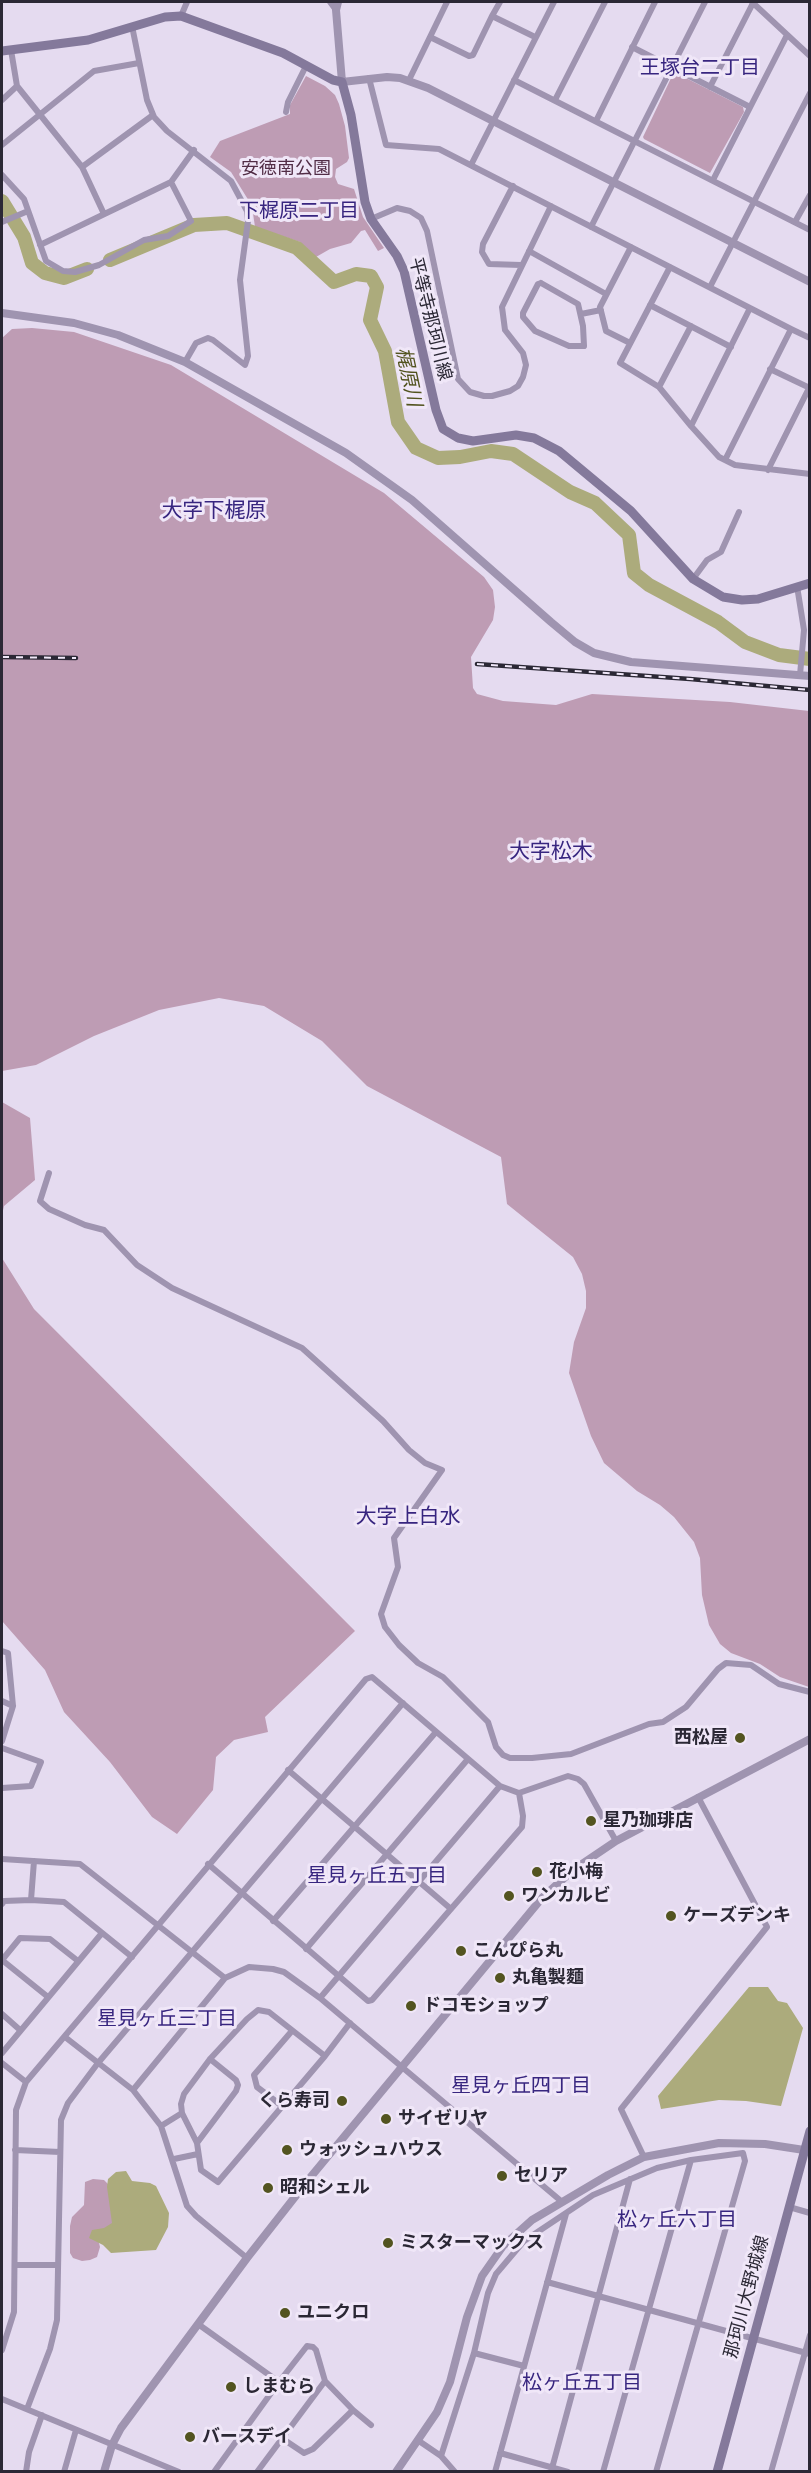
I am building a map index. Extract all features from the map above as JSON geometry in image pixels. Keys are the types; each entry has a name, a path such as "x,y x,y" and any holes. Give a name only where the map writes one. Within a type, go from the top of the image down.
{"main road":[{"path":"6,50 88,40 165,16 181,16 283,53 333,80 342,82"},
{"name":"平等寺那珂川線","path":"342,82 351,115 365,201 371,219 397,256 404,271 436,410 443,429 458,438 473,441 516,435 534,438 559,451 632,511 693,579 723,597 742,600 758,599 810,583"},
{"name":"那珂川大野城線","path":"717,2472 810,2131"}],"street":[{"path":"181,16 187,2"},
{"path":"330,2 337,6 342,82 387,77 409,80 493,120 810,282"},
{"path":"409,80 447,2"},
{"path":"430,37 469,56 472,55 500,2"},
{"path":"471,165 554,2"},
{"path":"555,100 605,2"},
{"path":"596,121 654,2"},
{"path":"591,226 705,2"},
{"path":"710,87 753,2 810,56"},
{"path":"492,16 536,38"},
{"path":"132,26 147,100 153,115 167,130 231,181 247,211 248,224 240,280 248,356 245,365 208,338 196,343 185,362"},
{"path":"713,180 787,35"},
{"path":"632,47 750,107"},
{"path":"6,50 17,87 82,167 104,214"},
{"path":"2,145 94,71 139,63"},
{"path":"286,112 288,102 306,66"},
{"path":"369,78 386,145 439,149 810,338"},
{"path":"514,80 810,230"},
{"path":"2,100 17,87"},
{"path":"710,287 810,93"},
{"path":"82,167 153,115"},
{"path":"40,245 171,182 194,150"},
{"path":"2,175 24,199 43,255 50,265 70,272 90,269 139,243 168,236 191,221 171,182"},
{"path":"513,186 483,244 482,252 489,264 521,265"},
{"path":"795,222 810,195"},
{"path":"371,219 397,208 415,213 425,224 458,379 464,388 476,395 492,396 510,391 523,377 526,365 523,353 505,330 501,314 504,299 551,206"},
{"path":"2,222 28,210"},
{"path":"630,343 606,331 600,307 631,247"},
{"path":"529,251 606,294"},
{"path":"670,267 620,363 659,387 719,457 741,466 810,474"},
{"path":"538,284 541,284 578,304 580,314 584,346 569,346 535,332 523,314 538,284"},
{"path":"650,305 731,347"},
{"path":"691,426 750,308"},
{"path":"580,314 601,310"},
{"path":"2,314 85,326 118,335 185,362 346,453 388,483 575,642 594,653 631,662 810,676"},
{"path":"659,387 690,326"},
{"path":"725,460 791,329"},
{"path":"768,470 809,388 770,369"},
{"path":"693,579 707,560 722,552 740,512"},
{"path":"797,586 807,648 800,675"},
{"path":"49,1173 40,1201 49,1209 85,1225 104,1230 138,1265 172,1288 302,1348 376,1414 409,1450 425,1463 442,1470 394,1538 399,1567 381,1614 386,1627 399,1645 418,1663 443,1677 488,1722 496,1747 503,1755 510,1758 532,1758 571,1754 638,1727 663,1722 686,1707 718,1669 726,1663 751,1665 779,1684 810,1692"},
{"path":"2,1651 8,1653 13,1706 2,1741"},
{"path":"2,2350 14,2312 16,2110 26,2082 366,1679 372,1677 500,1786 519,1793 568,1776 578,1779 584,1784 616,1841"},
{"path":"2,1701 13,1706"},
{"path":"27,2409 50,2349 57,2320 61,2120 68,2103 98,2063 403,1703"},
{"path":"273,1921 436,1732"},
{"path":"104,2472 112,2445 133,2411 247,2258 309,2178 542,1898 573,1870 616,1841 810,1739"},
{"path":"2,1748 41,1762 31,1786 2,1788"},
{"path":"306,1949 468,1759"},
{"path":"288,1770 451,1909"},
{"path":"320,1998 500,1786"},
{"path":"208,1864 368,2001 372,2000 522,1827 524,1816 519,1793"},
{"path":"644,2157 621,2109 767,1927 698,1797"},
{"path":"2,1859 80,1864 225,1978"},
{"path":"32,1900 34,1861"},
{"path":"2,1904 4,1900 64,1902 132,1958"},
{"path":"2,2052 102,1933"},
{"path":"48,1996 2,1960 20,1938 50,1939 78,1961"},
{"path":"133,2090 225,1978 249,1967 273,1969 296,1979 320,1998 561,2201"},
{"path":"325,2056 268,2012 258,2010 210,2059 184,2094 181,2104 182,2113 197,2143 201,2170 218,2182 325,2056 350,2023"},
{"path":"2,2014 20,2030"},
{"path":"282,2106 257,2087 254,2075 291,2032"},
{"path":"65,2037 133,2090 161,2126 174,2159 187,2206 247,2258"},
{"path":"197,2143 236,2091 238,2085 236,2080 210,2059"},
{"path":"2,2062 26,2082"},
{"path":"161,2126 182,2113"},
{"path":"396,2472 437,2412 450,2382 467,2317 482,2276 492,2260 517,2231 561,2201 644,2157 719,2143 765,2144 804,2150"},
{"path":"15,2150 60,2152"},
{"path":"441,2456 474,2353 488,2293 496,2274 524,2241 593,2195 657,2168 691,2160 743,2153 745,2161 656,2472"},
{"path":"174,2159 198,2154"},
{"path":"603,2472 691,2160"},
{"path":"552,2470 630,2179"},
{"path":"789,2207 810,2213"},
{"path":"495,2472 566,2213"},
{"path":"15,2265 58,2265"},
{"path":"547,2282 807,2353"},
{"path":"198,2324 279,2382"},
{"path":"771,2472 807,2353 810,2335"},
{"path":"214,2472 307,2346 316,2350 325,2381 371,2425"},
{"path":"474,2353 524,2366"},
{"path":"257,2472 325,2381"},
{"path":"2,2407 3,2399 179,2472"},
{"path":"283,2439 304,2453 313,2449 353,2410"},
{"path":"26,2472 29,2452 42,2415"},
{"path":"64,2472 76,2430"},
{"path":"419,2441 441,2456 456,2472"},
{"path":"500,2452 552,2470 568,2472"}],"green space":[{"path":"676,73 743,107 744,112 710,173 643,137 673,74"},
{"name":"安徳南公園","path":"306,76 325,86 335,95 339,104 345,126 349,158 336,169 335,177 338,184 354,189 363,217 384,248 378,251 365,230 361,231 351,243 330,249 316,257 300,242 255,227 252,206 231,172 210,157 220,141 290,114 290,105"},
{"path":"32,328 74,332 171,365 384,493 484,577 493,590 495,607 493,620 471,657 473,688 477,694 503,701 556,705 592,694 730,702 809,711 809,1687 780,1677 760,1664 731,1653 720,1644 709,1625 702,1595 700,1558 694,1542 674,1517 637,1491 604,1463 591,1436 569,1373 574,1342 586,1308 586,1291 582,1274 573,1257 507,1204 501,1157 367,1086 322,1041 264,1006 219,998 159,1010 94,1036 36,1065 2,1071 2,338 12,329"},
{"path":"2,1102 30,1118 35,1180 4,1206 2,1215"},
{"path":"2,1258 34,1309 355,1631 265,1717 268,1732 234,1740 216,1757 213,1790 177,1834 152,1817 110,1762 64,1712 45,1670 2,1621"},
{"path":"93,2179 104,2180 109,2185 115,2212 112,2226 97,2235 100,2247 97,2257 82,2261 73,2258 70,2253 70,2226 72,2217 84,2205 85,2182"}],"shaded area":[{"path":"749,1987 768,1987 778,2001 787,2003 803,2028 781,2106 719,2100 661,2109 658,2096"},
{"path":"126,2171 132,2181 156,2186 169,2213 168,2227 156,2250 111,2253 103,2245 89,2238 92,2230 104,2228 112,2223 108,2179 116,2172"}],"waterway":[{"name":"梶原川","path":"2,201 24,237 32,263 45,273 64,278 87,269"},
{"name":"梶原川","path":"110,260 194,225 227,223 297,248 334,282 356,274 371,276 377,287 370,320 385,351 398,422 416,448 438,458 460,457 491,451 513,454 570,492 595,503 629,535 634,573 649,585 718,622 745,642 779,655 810,659"}],"railway":[{"path":"2,657 76,658"},
{"path":"477,664 810,690"}],"place":[{"name":"西松屋","path":"740,1738"},
{"name":"星乃珈琲店","path":"591,1821"},
{"name":"花小梅","path":"537,1872"},
{"name":"ワンカルビ","path":"509,1896"},
{"name":"ケーズデンキ","path":"671,1916"},
{"name":"こんぴら丸","path":"461,1951"},
{"name":"丸亀製麵","path":"500,1978"},
{"name":"ドコモショップ","path":"411,2006"},
{"name":"くら寿司","path":"342,2101"},
{"name":"サイゼリヤ","path":"386,2119"},
{"name":"ウォッシュハウス","path":"287,2150"},
{"name":"セリア","path":"502,2176"},
{"name":"昭和シェル","path":"268,2188"},
{"name":"ミスターマックス","path":"388,2243"},
{"name":"ユニクロ","path":"285,2313"},
{"name":"しまむら","path":"231,2387"},
{"name":"バースデイ","path":"190,2437"}],"district":[{"name":"王塚台二丁目","path":"700,68"},
{"name":"下梶原二丁目","path":"299,211"},
{"name":"大字下梶原","path":"214,511"},
{"name":"大字松木","path":"551,852"},
{"name":"大字上白水","path":"408,1517"},
{"name":"星見ヶ丘五丁目","path":"377,1876"},
{"name":"星見ヶ丘三丁目","path":"167,2019"},
{"name":"星見ヶ丘四丁目","path":"521,2086"},
{"name":"松ヶ丘六丁目","path":"677,2220"},
{"name":"松ヶ丘五丁目","path":"582,2383"}]}
